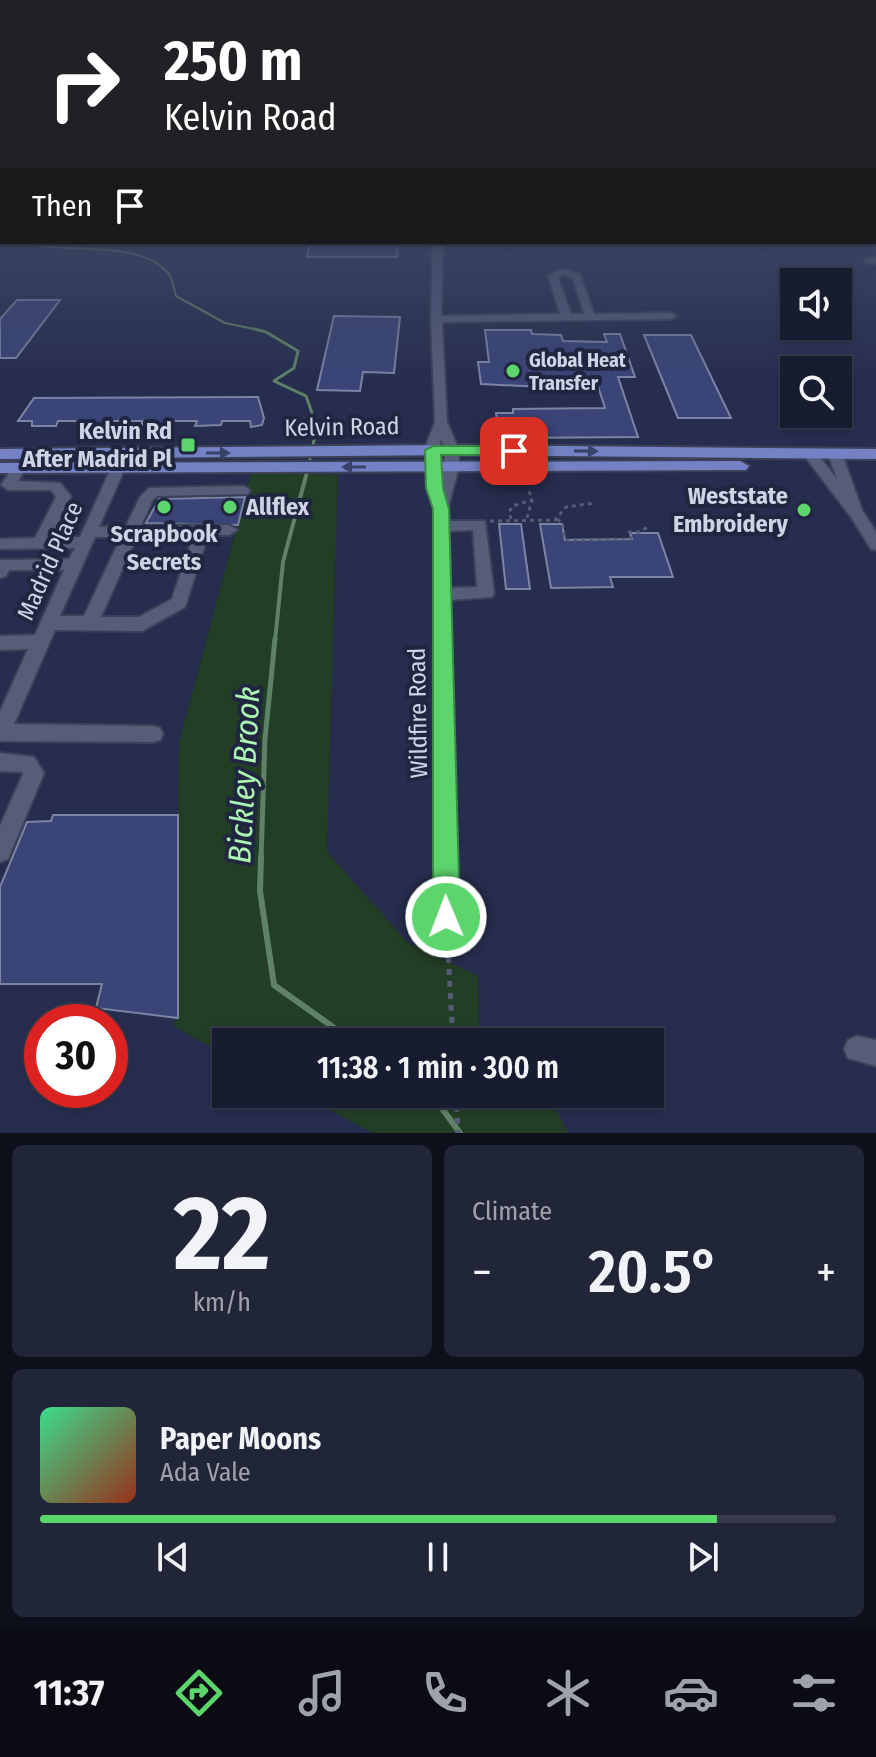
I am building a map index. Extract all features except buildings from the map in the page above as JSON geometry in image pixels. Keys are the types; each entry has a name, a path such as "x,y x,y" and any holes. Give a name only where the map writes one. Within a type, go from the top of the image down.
{"main road":[{"name":"Kelvin Road","path":"0,454 123,461 383,451 435,443"},
{"name":"Kelvin Road","path":"0,468 435,443 452,458 838,460 876,454"},
{"name":"Kelvin Road","path":"838,460 876,466"}],"street":[{"name":"Wildfire Road","path":"437,275 435,443 441,518 446,917"},
{"path":"553,275 567,318"},
{"path":"569,275 577,276 590,317"},
{"path":"436,319 671,316"},
{"name":"Wildfire Road","path":"435,443 452,458 441,518"},
{"path":"813,460 857,514 876,545"},
{"path":"838,460 857,514"},
{"name":"Madrid Place","path":"0,732 123,461"},
{"path":"19,468 8,485 55,486 64,496 40,543"},
{"path":"90,623 147,497 154,491 243,491"},
{"path":"441,518 480,525 486,593 442,594"},
{"path":"49,623 142,624 179,603 202,530"},
{"path":"0,544 40,543 131,531 229,530"},
{"path":"0,572 4,564 75,565"},
{"path":"0,643 40,642"},
{"path":"0,732 153,734"},
{"path":"0,762 27,763 34,773 0,851"}],"path":[{"path":"527,519 532,500 529,491"},
{"path":"511,519 509,512 513,506 532,500"},
{"path":"564,502 566,507"},
{"path":"557,519 566,507 595,503"},
{"path":"480,525 486,521 511,519 557,519 562,523 565,540 631,539 629,532 640,532 649,526"},
{"path":"446,917 452,1028"},
{"path":"457,1108 458,1133"}],"shaded area":[{"path":"0,275 780,275 780,340 852,340 852,275 876,275 876,1133 568,1133 556,1108 664,1108 664,1028 480,1028 478,976 406,942 327,852 338,476 251,474 179,743 175,1027 212,1047 212,1108 326,1108 373,1133 0,1133"}],"green space":[{"path":"251,473 338,475 327,852 407,942 478,976 480,1028 212,1028 212,1047 175,1027 179,743"},
{"path":"326,1108 556,1108 568,1133 373,1133"}],"waterway":[{"name":"Bickley Brook","path":"169,275 176,296 225,323 264,331"},
{"name":"Bickley Brook","path":"254,329 266,332 298,351 294,368 274,381 306,396 317,427 309,463"},
{"name":"Bickley Brook","path":"275,641 283,562 307,472"},
{"name":"Bickley Brook","path":"261,859 265,739 275,639"},
{"name":"Bickley Brook","path":"261,857 260,891 274,985 334,1028"},
{"name":"Bickley Brook","path":"442,1108 460,1133"}],"place":[{"name":"Global Heat Transfer","path":"513,371"},
{"name":"Kelvin Rd After Madrid Pl","path":"188,445"},
{"name":"Scrapbook Secrets","path":"164,507"},
{"name":"Allflex","path":"230,507"},
{"name":"Weststate Embroidery","path":"804,510"}],"route":[{"path":"446,917 441,509 434,488 433,450 514,451"}]}
